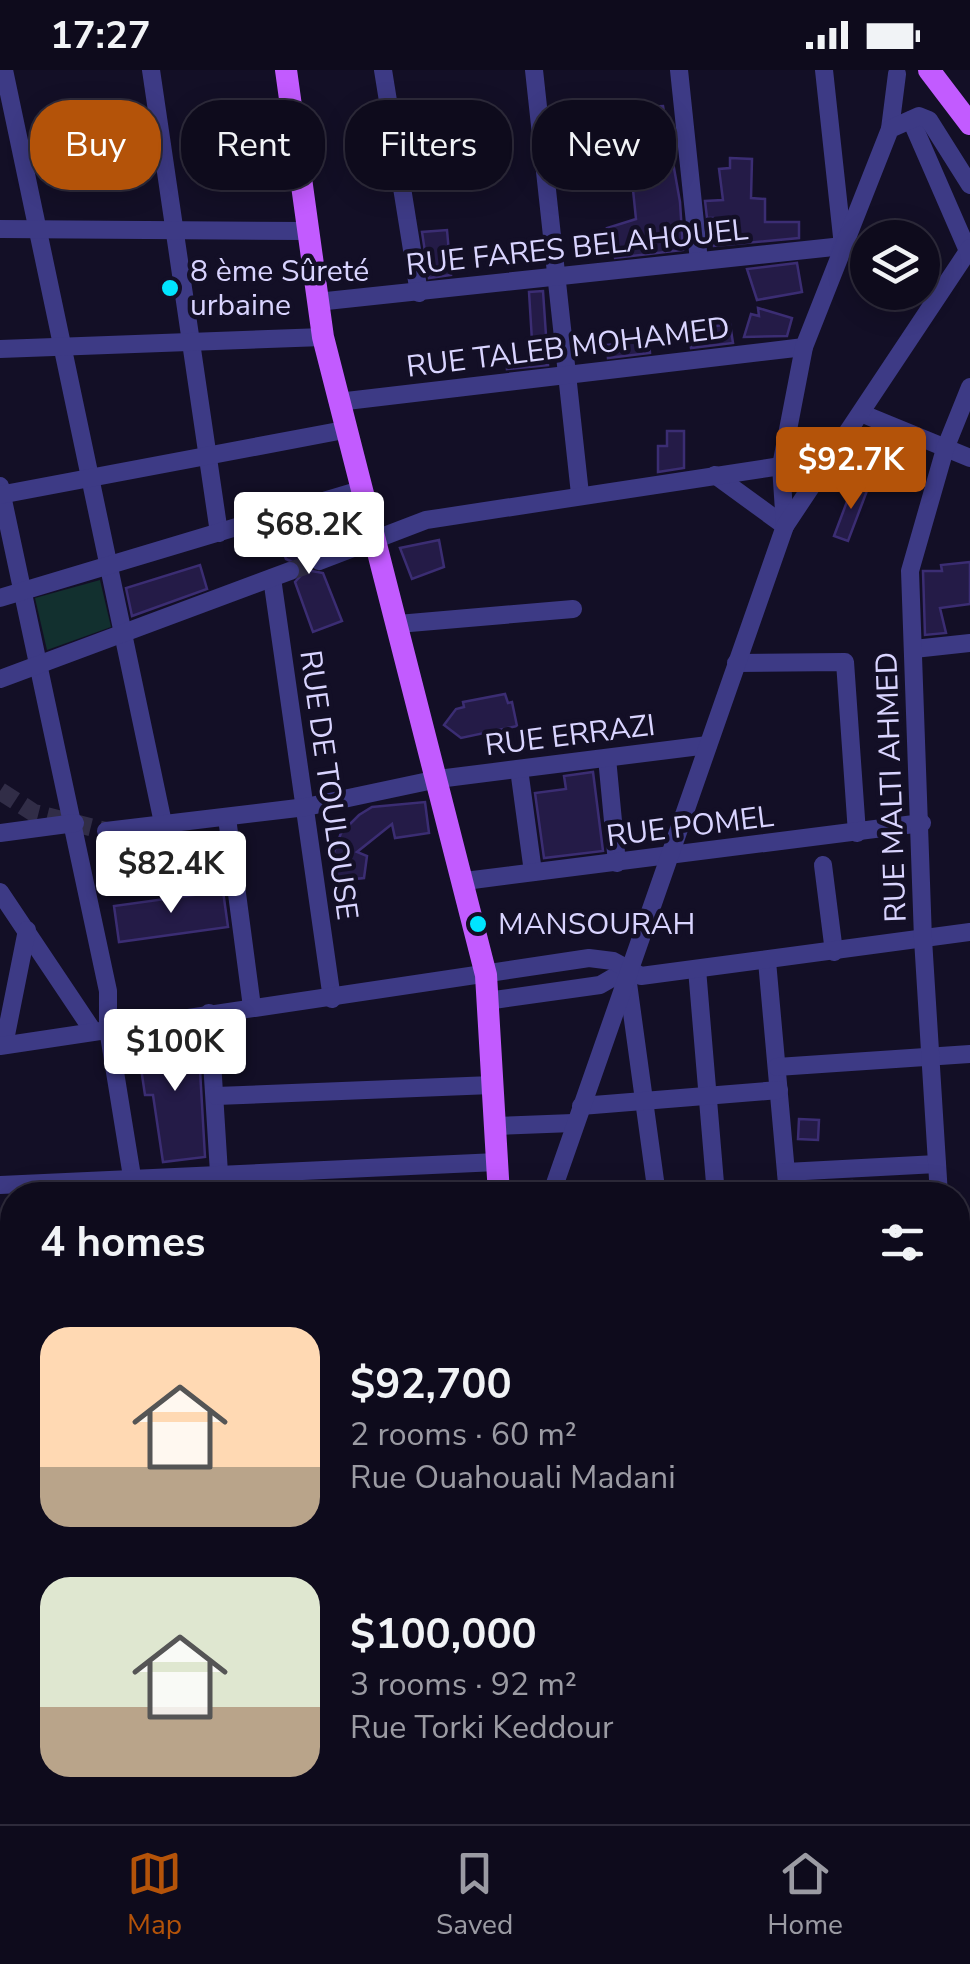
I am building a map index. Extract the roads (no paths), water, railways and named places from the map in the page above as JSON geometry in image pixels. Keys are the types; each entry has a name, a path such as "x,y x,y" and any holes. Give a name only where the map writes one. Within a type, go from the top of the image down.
{"main road":[{"path":"286,70 305,231 323,338 372,542 398,624 486,975 498,1182"},
{"path":"929,70 970,124"}],"street":[{"path":"4,70 163,823"},
{"path":"151,70 218,533"},
{"path":"383,70 419,294"},
{"path":"534,70 580,494"},
{"path":"679,70 699,260"},
{"path":"824,70 843,246"},
{"path":"784,526 781,466 804,347 890,130 897,74"},
{"path":"890,130 919,116 929,120 970,185"},
{"path":"556,1182 784,526 864,414 969,250 911,120"},
{"path":"0,228 305,231"},
{"name":"RUE FARES BELAHOUEL","path":"317,302 843,246"},
{"path":"0,349 323,338"},
{"name":"RUE TALEB MOHAMED","path":"338,402 804,347"},
{"name":"RUE MALTI AHMED","path":"938,1182 923,939 922,823 910,571 945,448 970,387"},
{"path":"864,414 970,458"},
{"path":"133,1182 101,1030 108,991 1,492 344,430"},
{"path":"319,561 426,520 781,466"},
{"path":"715,474 784,526"},
{"path":"0,598 360,490"},
{"path":"0,679 290,571"},
{"name":"RUE DE TOULOUSE","path":"272,578 332,999"},
{"path":"398,624 573,610"},
{"path":"914,649 970,644"},
{"path":"736,663 845,662 858,832"},
{"name":"RUE ERRAZI","path":"106,831 306,807 438,779 708,745"},
{"path":"607,758 617,863"},
{"path":"519,769 533,872"},
{"path":"227,818 252,1007"},
{"path":"0,833 75,823"},
{"name":"RUE POMEL","path":"465,881 922,823"},
{"path":"823,866 834,952"},
{"path":"0,892 101,1030"},
{"path":"27,930 2,1045 590,958 606,959 640,976 970,932"},
{"path":"767,961 787,1182"},
{"path":"697,969 715,1182"},
{"path":"488,1001 600,986 627,970"},
{"path":"627,970 656,1182"},
{"path":"210,1013 219,1173"},
{"path":"777,1067 970,1054"},
{"path":"216,1096 492,1085"},
{"path":"495,1126 645,1101 779,1090"},
{"path":"30,1182 497,1162"},
{"path":"786,1172 937,1164"}],"tunnel":[{"path":"290,571 319,561"},
{"path":"0,791 34,813 106,831"}],"place":[{"name":"8 ème Sûreté urbaine","path":"170,288"},
{"name":"MANSOURAH","path":"478,924"}]}
